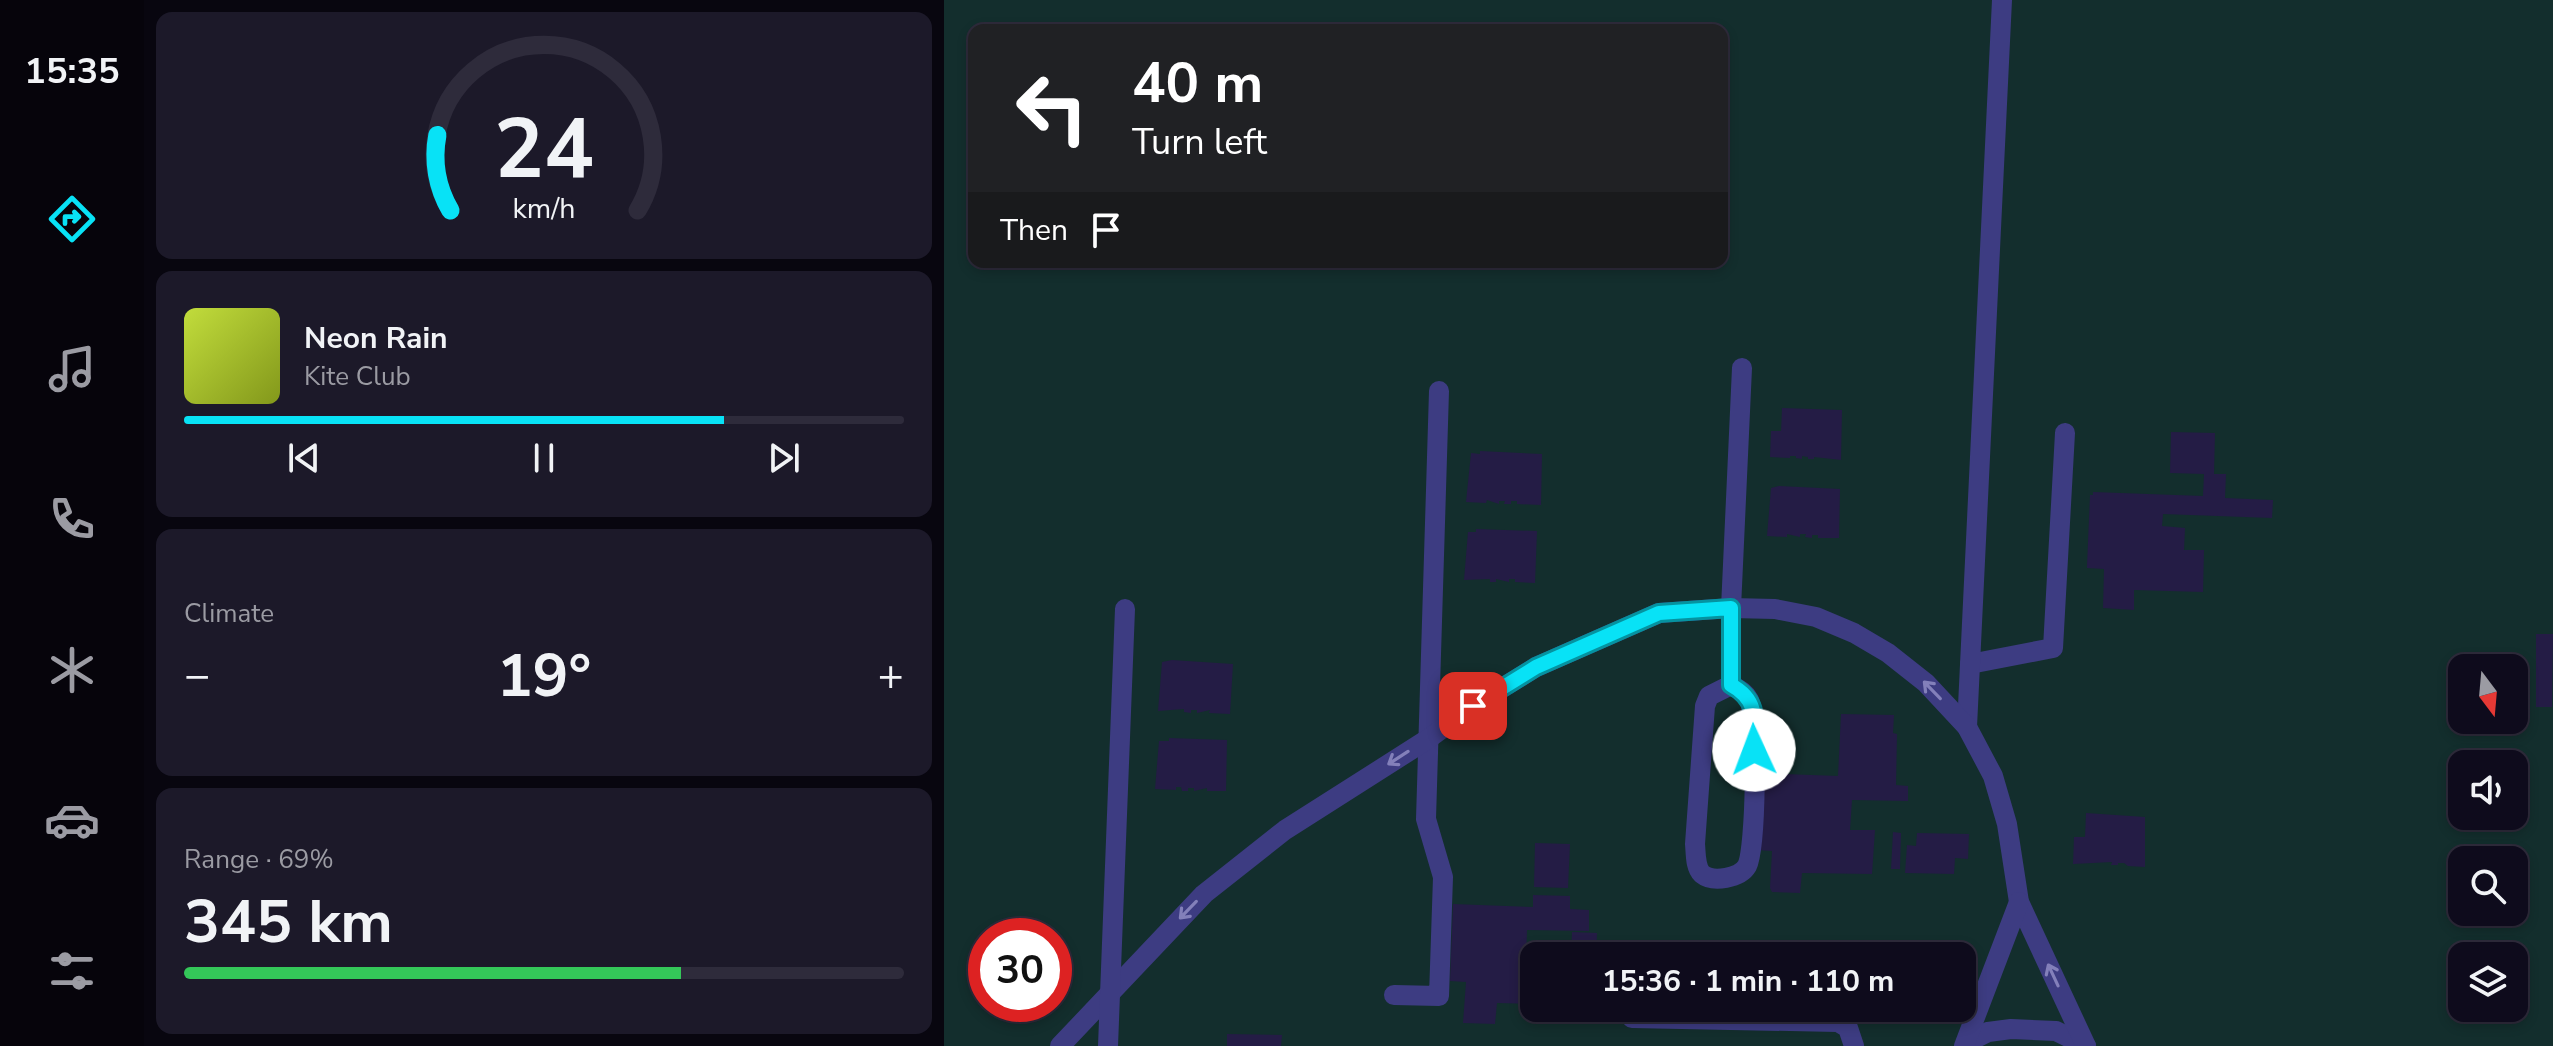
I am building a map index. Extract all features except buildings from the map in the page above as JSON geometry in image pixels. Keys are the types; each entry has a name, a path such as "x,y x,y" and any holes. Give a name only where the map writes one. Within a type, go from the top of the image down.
{"street":[{"path":"1967,727 2002,0"},
{"path":"1731,685 1731,608 1742,368"},
{"path":"1394,995 1439,996 1443,877 1426,819 1439,391"},
{"path":"1970,664 2053,648 2065,433"},
{"path":"1060,1046 1110,990 1215,885 1285,830 1428,739 1473,706 1536,667 1659,613 1731,608 1775,609 1802,614 1854,633 1888,653 1926,683 1967,727 1993,776 2007,824 2019,902 2086,1046"},
{"path":"1108,1046 1125,609"},
{"path":"1731,685 1745,693 1755,721 1749,863 1742,872 1727,877 1707,877 1697,865 1695,844 1705,706 1709,696 1731,685"},
{"path":"1965,1044 2019,902"},
{"path":"1838,1022 1848,1028 1854,1046"},
{"path":"1965,1044 1988,1032 2035,1029 2056,1031 2086,1046"}],"green space":[{"path":"944,0 2553,0 2553,1046 944,1046"}],"route":[{"path":"1473,706 1536,667 1659,613 1731,608 1731,685 1745,693 1750,701 1755,721 1754,750"}]}
